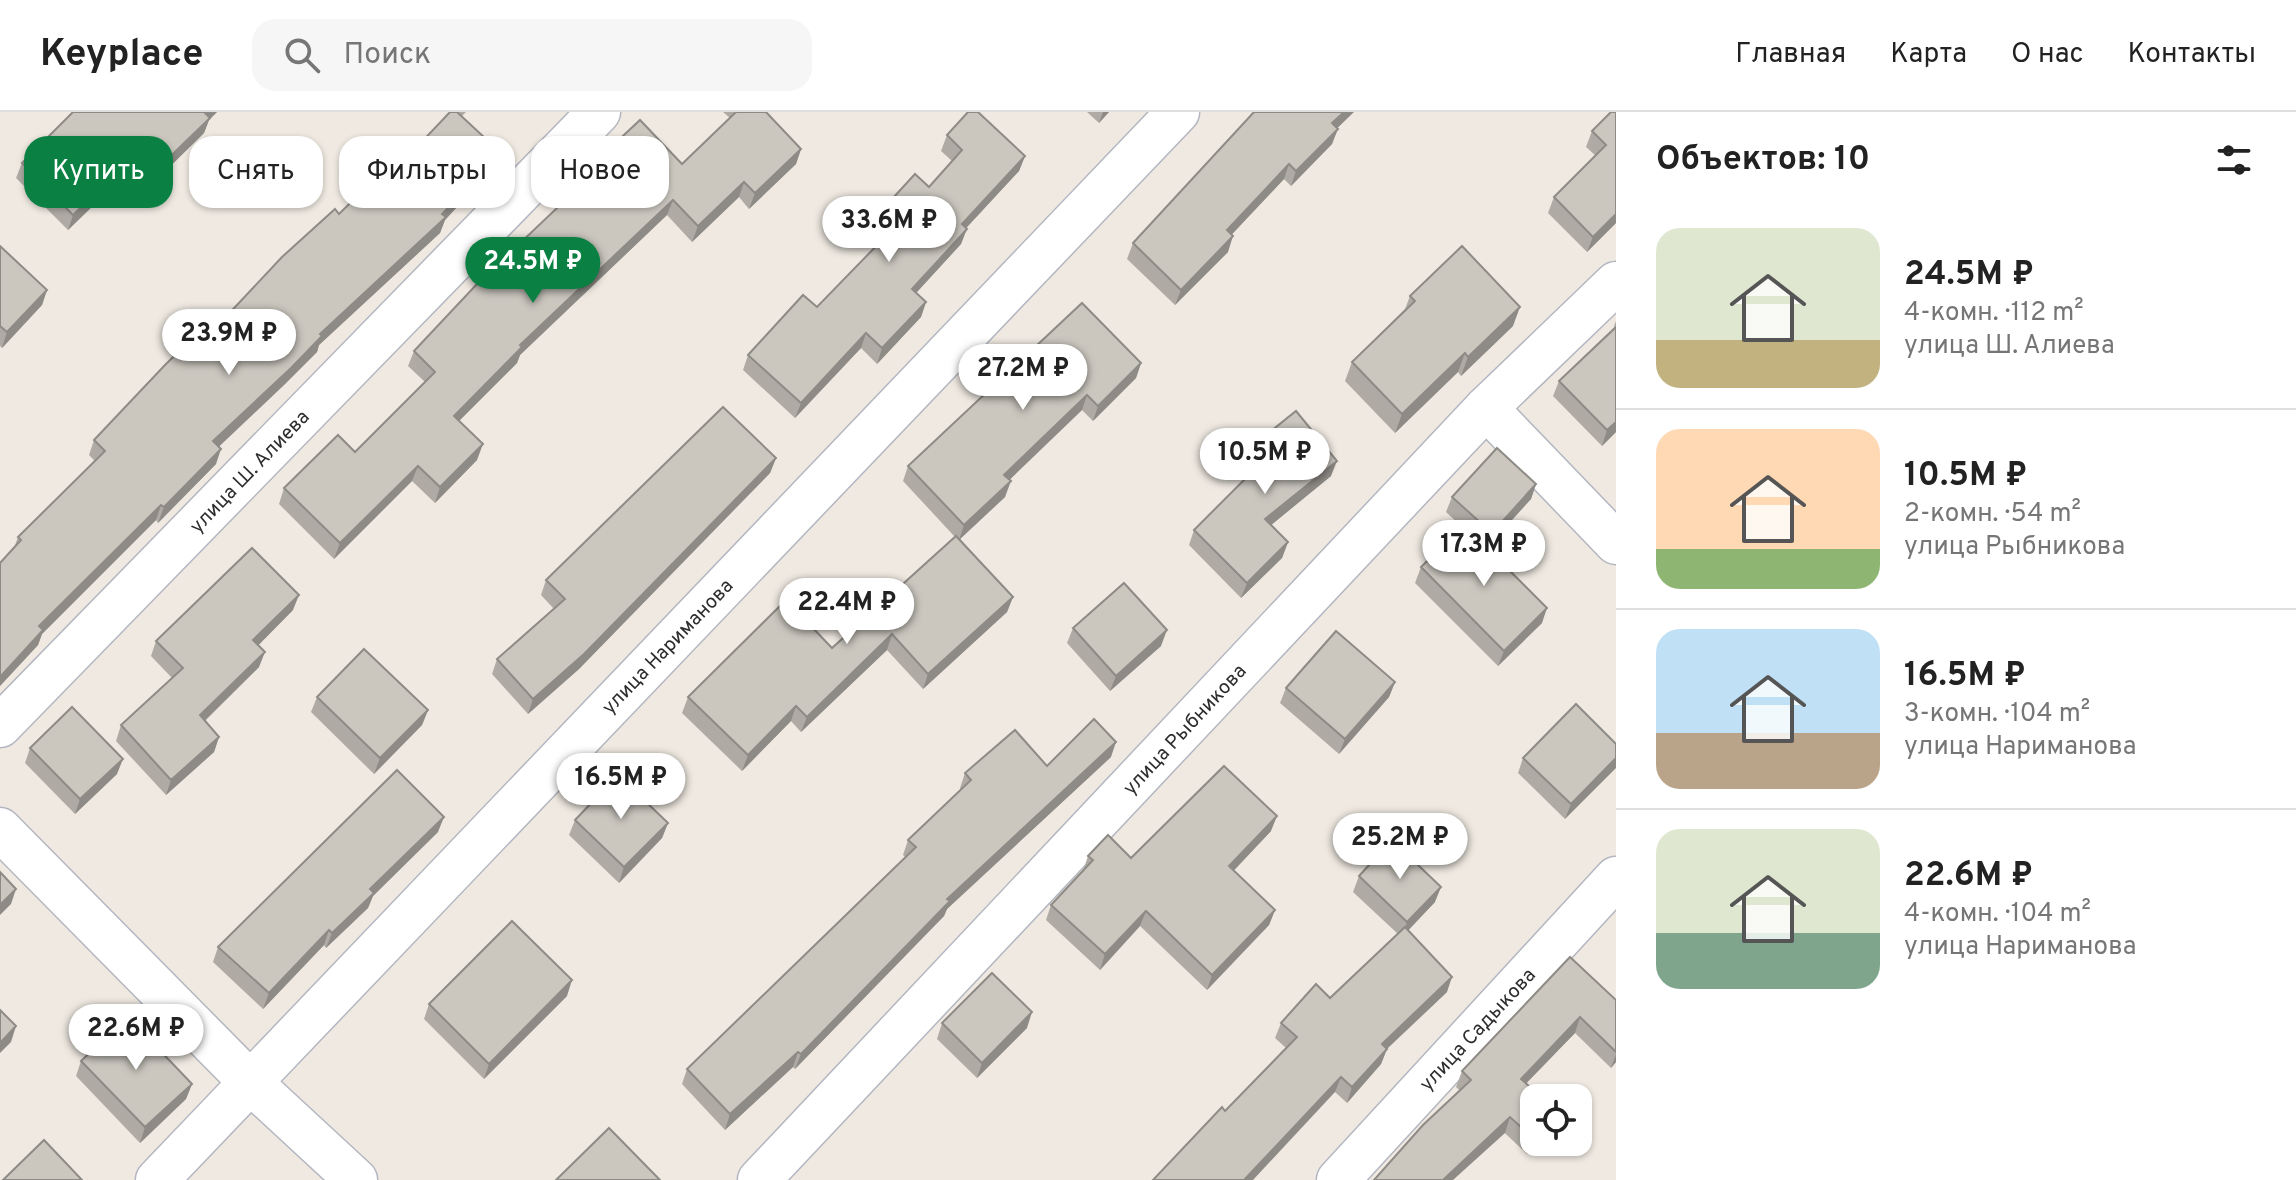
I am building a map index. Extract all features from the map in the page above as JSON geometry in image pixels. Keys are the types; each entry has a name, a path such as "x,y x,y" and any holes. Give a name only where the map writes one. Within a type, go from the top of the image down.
{"street":[{"name":"улица Ш. Алиева","path":"0,726 599,112"},
{"name":"улица Нариманова","path":"157,1180 1178,112"},
{"name":"улица Рыбникова","path":"759,1180 1486,408 1616,283"},
{"path":"1486,408 1616,543"},
{"path":"0,829 250,1082 356,1180"},
{"name":"улица Садыкова","path":"1338,1180 1616,878"}],"building":[{"path":"73,112 207,112 210,118 173,154 173,136 49,136"},
{"path":"450,112 457,112 483,136 427,136"},
{"path":"736,112 766,112 801,149 755,193 744,182 698,226 673,200 669,204 669,150 682,164"},
{"path":"968,112 978,112 1025,156 962,224 967,229 912,289 926,302 882,348 866,333 801,403 748,355 803,295 817,307 885,237 870,223 915,174 929,187 962,150 947,135"},
{"path":"1254,112 1344,112 1332,123 1338,129 1296,171 1289,164 1227,230 1233,236 1181,290 1133,243"},
{"path":"1611,112 1616,112 1616,214 1593,237 1554,197 1606,145 1592,131"},
{"path":"640,120 655,136 623,136"},
{"path":"66,208 80,208 73,215"},
{"path":"345,208 448,208 442,214 446,217 320,334 322,336 291,368 213,441 221,449 39,626 43,630 0,677 0,563 21,540 18,537 105,451 94,440 165,365 216,315 222,321 282,257 335,209 339,214"},
{"path":"557,208 665,208 520,345 522,347 454,416 483,444 440,487 418,466 340,543 284,488 338,435 355,452 435,372 414,351 477,284"},
{"path":"0,246 47,290 7,332 0,326"},
{"path":"1462,246 1520,307 1468,357 1465,353 1402,414 1352,362 1415,301 1410,296"},
{"path":"1082,303 1141,363 1098,406 1087,395 1004,475 1011,481 964,525 908,466"},
{"path":"1616,327 1616,422 1607,430 1559,381"},
{"path":"723,407 776,458 584,654 533,699 497,659 565,599 546,580"},
{"path":"1296,411 1337,461 1265,519 1288,542 1247,583 1194,530 1253,471 1240,456"},
{"path":"1497,448 1536,484 1492,533 1452,497"},
{"path":"1464,525 1547,608 1504,651 1421,567"},
{"path":"956,536 1013,597 928,674 892,634 807,717 796,706 748,755 688,697 786,600 832,648"},
{"path":"252,548 299,595 253,640 265,652 200,715 219,737 171,780 121,725 183,668 156,641"},
{"path":"1124,583 1167,630 1116,676 1073,628"},
{"path":"1336,631 1395,682 1345,739 1286,688"},
{"path":"364,649 428,710 380,758 317,697"},
{"path":"1576,704 1616,744 1616,758 1571,804 1523,758"},
{"path":"72,707 123,759 80,799 30,748"},
{"path":"1094,719 1116,742 947,899 950,901 801,1054 798,1052 730,1114 687,1069 916,847 908,840 971,780 965,773 1015,730 1047,766"},
{"path":"1224,766 1277,816 1229,866 1275,910 1212,975 1146,911 1105,954 1051,905 1093,860 1088,856 1108,835 1131,858"},
{"path":"397,770 444,817 370,889 374,893 332,933 329,930 269,993 218,947"},
{"path":"618,775 668,823 624,867 575,820"},
{"path":"1392,840 1441,887 1407,922 1359,876"},
{"path":"0,872 16,889 0,905"},
{"path":"512,921 572,980 489,1064 429,1004"},
{"path":"1405,927 1452,977 1382,1044 1387,1049 1352,1087 1341,1077 1244,1180 1153,1180 1222,1107 1225,1111 1297,1037 1281,1023 1316,984 1330,998"},
{"path":"1570,957 1616,1000 1616,1052 1580,1017 1521,1079 1527,1084 1520,1084 1520,1126 1510,1117 1443,1180 1374,1180 1423,1125 1471,1080 1462,1071"},
{"path":"992,973 1032,1012 982,1063 942,1023"},
{"path":"0,1010 16,1026 0,1043"},
{"path":"128,1017 192,1084 145,1127 81,1061"},
{"path":"609,1128 660,1180 556,1180"},
{"path":"44,1140 82,1180 3,1180"}]}
